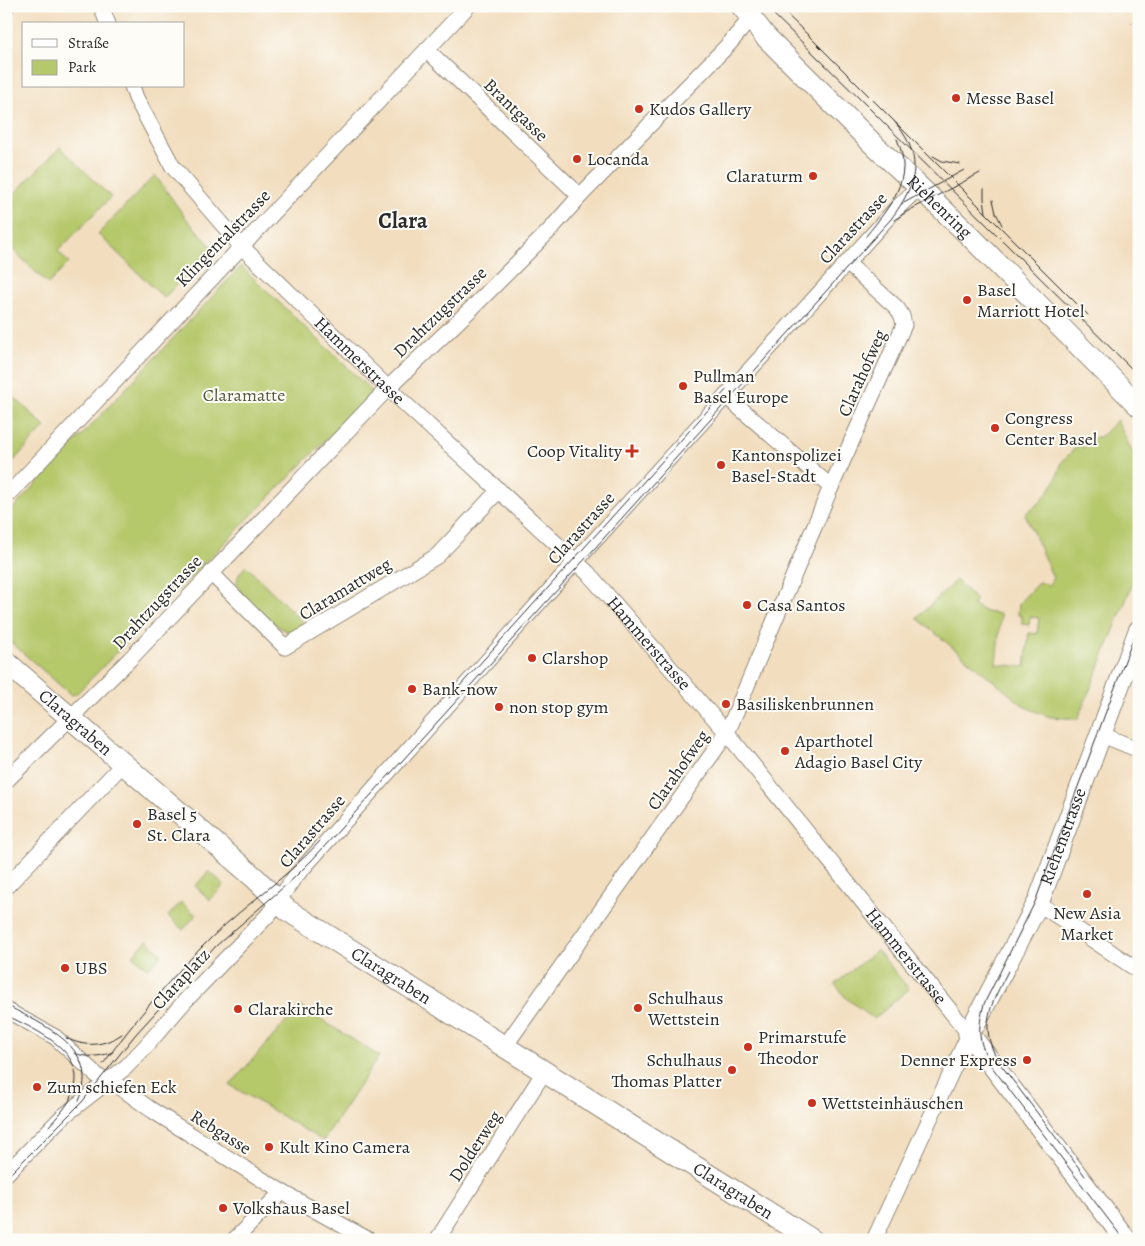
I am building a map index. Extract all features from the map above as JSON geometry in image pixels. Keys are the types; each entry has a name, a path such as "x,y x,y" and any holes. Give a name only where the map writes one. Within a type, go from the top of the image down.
{"main road":[{"name":"Riehenring","path":"747,12 772,43 877,148 919,186 1139,406"},
{"name":"Riehenstrasse","path":"969,1034 1038,903 1139,632"},
{"name":"Claragraben","path":"6,662 256,878 287,910 812,1240"},
{"name":"Hammerstrasse","path":"969,1034 1126,1240"}],"street":[{"path":"101,6 107,22"},
{"name":"Klingentalstrasse","path":"6,497 468,6"},
{"name":"Drahtzugstrasse","path":"6,782 129,660 388,388 549,231 580,196 729,44 747,12"},
{"name":"Brantgasse","path":"427,50 580,196"},
{"name":"Hammerstrasse","path":"133,88 136,98 173,167 242,247 388,388 576,561 727,733 969,1034"},
{"name":"Clarastrasse","path":"278,902 294,878 576,561 892,212 919,186"},
{"name":"Clarahofweg","path":"505,1046 727,733 831,487 904,325 902,316 897,308 846,263"},
{"path":"726,396 831,487"},
{"name":"Claramattweg","path":"211,573 285,647 437,556 499,490"},
{"path":"1100,734 1139,750"},
{"path":"6,887 124,763"},
{"name":"Claraplatz","path":"6,1174 61,1118 126,1067 185,1001 270,914 278,902"},
{"path":"1038,903 1139,971"},
{"name":"Rebgasse","path":"6,1010 55,1037 101,1079 109,1079 150,1109 282,1192 369,1240"},
{"path":"876,1235 969,1034"},
{"name":"Dolderweg","path":"437,1240 544,1072"},
{"path":"234,1240 282,1192"}],"green space":[{"path":"60,147 111,197 58,251 69,263 48,284 6,243 6,226 11,221 6,216 6,202"},
{"path":"155,175 185,217 212,247 164,298 98,234"},
{"name":"Claramatte","path":"241,266 373,392 76,694 71,695 6,638 6,516"},
{"path":"6,389 45,427 6,469"},
{"path":"1117,420 1139,466 1139,568 1078,719 1050,717 1025,707 917,618 956,580 976,600 972,604 986,612 1001,614 996,664 1025,667 1029,633 1037,634 1039,618 1030,617 1029,625 1022,624 1022,616 1018,615 1019,603 1039,582 1049,585 1053,578 1025,514 1039,503 1048,492 1056,479 1062,462 1079,444 1084,448 1096,436 1099,438"},
{"path":"246,566 305,624 292,631 287,631 258,610 243,595 237,583 241,571"},
{"path":"209,871 224,885 210,900 195,886"},
{"path":"181,902 196,915 183,930 168,916"},
{"path":"147,940 162,954 148,969 133,955"},
{"path":"877,950 909,989 874,1019 846,998 835,984"},
{"path":"300,1006 379,1056 323,1141 230,1085"}],"tram line":[{"path":"765,6 1139,376"},
{"path":"778,6 1088,315"},
{"path":"1132,23 1139,17"},
{"path":"6,1178 82,1102 135,1035 216,946 313,859 891,219 907,194 914,170 914,159 910,147 904,134 894,121"},
{"path":"866,236 891,203 901,179 903,167 902,153 897,139"},
{"path":"933,156 942,161 960,164"},
{"path":"902,204 964,170"},
{"path":"894,220 980,173"},
{"path":"984,189 986,213"},
{"path":"993,200 996,213 1002,225"},
{"path":"449,698 727,389"},
{"path":"1124,1240 992,1067 981,1043 980,1022 984,1004 1035,902 1139,623"},
{"path":"103,1064 155,998 197,952 225,925 295,866 320,841"},
{"path":"1008,971 996,994 989,1015 988,1025 992,1048 998,1061 1085,1176"},
{"path":"6,1005 51,1030 76,1053 82,1066 84,1082 79,1101"},
{"path":"6,1015 46,1036 68,1056 74,1068 76,1082 71,1098 49,1126"},
{"path":"66,1038 81,1043 95,1044 108,1041 122,1034"},
{"path":"74,1053 93,1056 113,1052"}],"place":[{"name":"Messe Basel","path":"956,98"},
{"name":"Kudos Gallery","path":"639,109"},
{"name":"Locanda","path":"577,159"},
{"name":"Claraturm","path":"813,176"},
{"name":"Basel Marriott Hotel","path":"967,300"},
{"name":"Pullman Basel Europe","path":"683,386"},
{"name":"Congress Center Basel","path":"995,428"},
{"name":"Coop Vitality","path":"632,451"},
{"name":"Kantonspolizei Basel-Stadt","path":"721,465"},
{"name":"Casa Santos","path":"747,605"},
{"name":"Clarshop","path":"532,658"},
{"name":"Bank-now","path":"412,689"},
{"name":"Basiliskenbrunnen","path":"726,704"},
{"name":"non stop gym","path":"499,707"},
{"name":"Aparthotel Adagio Basel City","path":"785,751"},
{"name":"Basel 5 St. Clara","path":"137,824"},
{"name":"New Asia Market","path":"1087,894"},
{"name":"UBS","path":"65,968"},
{"name":"Schulhaus Wettstein","path":"638,1008"},
{"name":"Clarakirche","path":"238,1009"},
{"name":"Primarstufe Theodor","path":"748,1047"},
{"name":"Denner Express","path":"1027,1060"},
{"name":"Schulhaus Thomas Platter","path":"732,1070"},
{"name":"Zum schiefen Eck","path":"37,1087"},
{"name":"Wettsteinhäuschen","path":"812,1103"},
{"name":"Kult Kino Camera","path":"269,1147"},
{"name":"Volkshaus Basel","path":"223,1208"}],"district":[{"name":"Clara","path":"403,220"}]}
